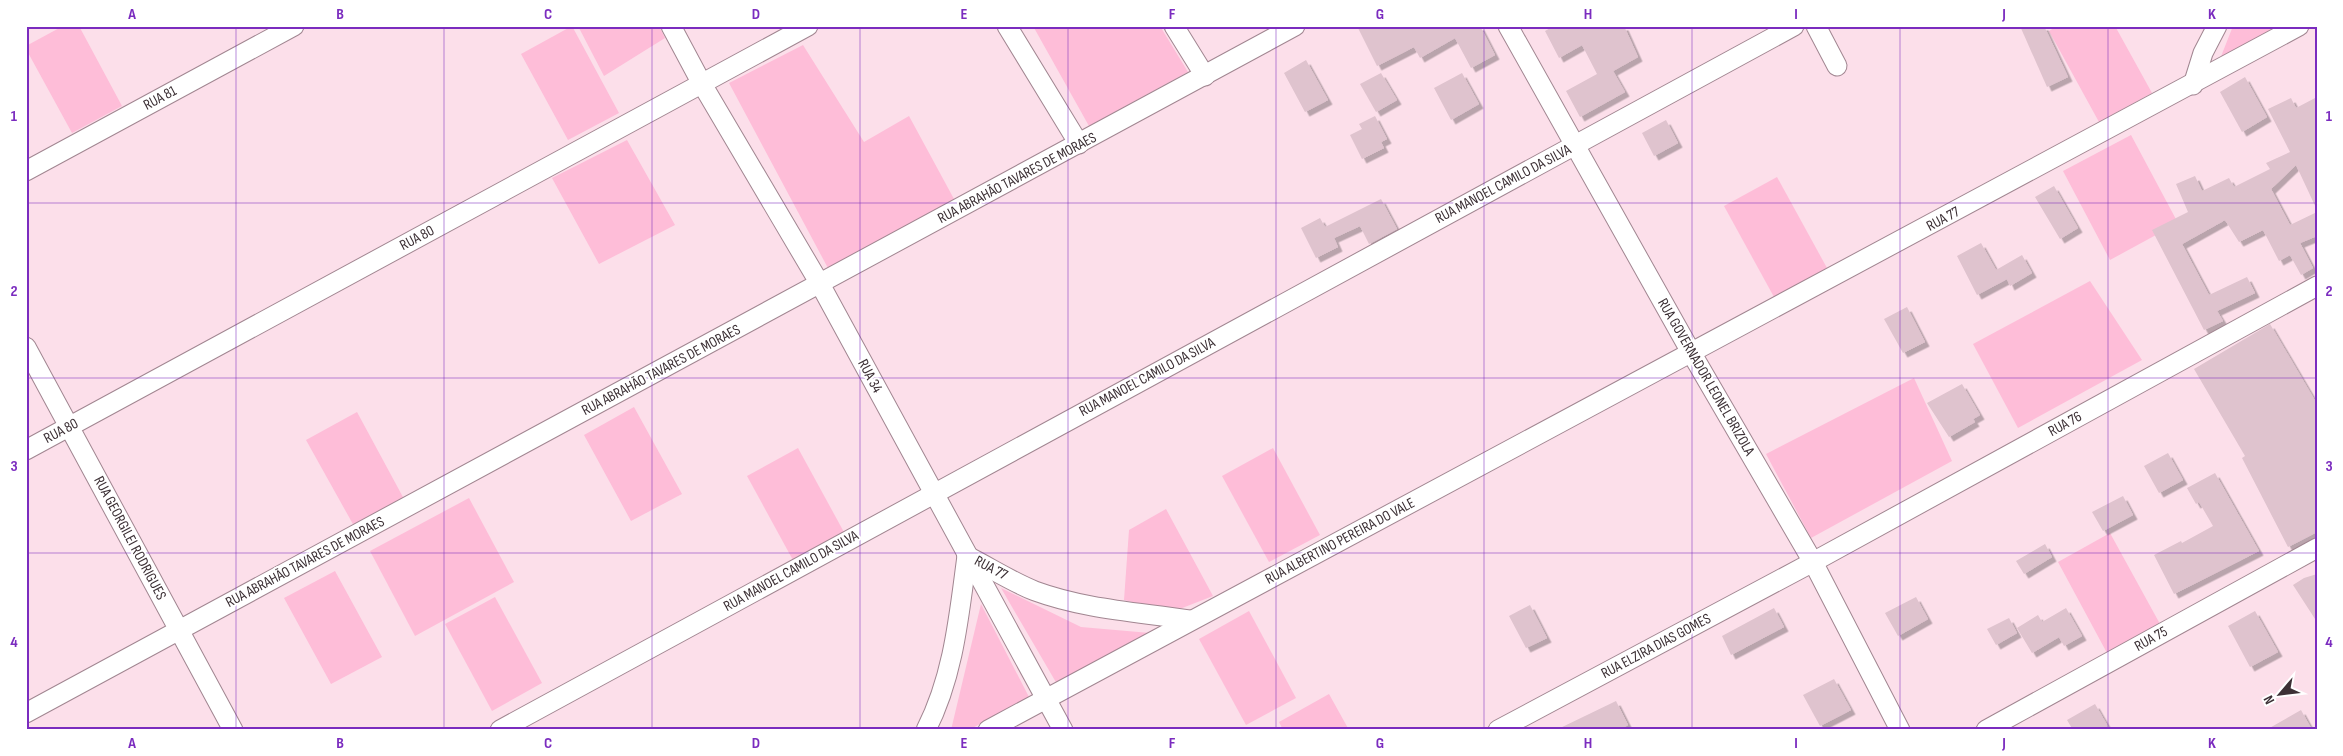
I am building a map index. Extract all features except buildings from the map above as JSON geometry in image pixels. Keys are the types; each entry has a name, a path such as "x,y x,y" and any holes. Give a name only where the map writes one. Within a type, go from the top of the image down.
{"street":[{"name":"RUA 81","path":"26,171 294,26"},
{"name":"RUA 34","path":"671,26 702,84 820,284 1063,730"},
{"name":"RUA 80","path":"26,450 808,26"},
{"path":"1007,26 1079,144"},
{"path":"1174,26 1205,76"},
{"name":"RUA ABRAHÃO TAVARES DE MORAES","path":"26,713 1295,26"},
{"name":"RUA GOVERNADOR LEONEL BRIZOLA","path":"1508,26 1692,354 1813,562 1900,730"},
{"name":"RUA MANOEL CAMILO DA SILVA","path":"500,730 1794,26"},
{"path":"1816,26 1838,66"},
{"path":"2193,85 2203,54 2217,26"},
{"name":"RUA 77","path":"1692,354 2193,85 2299,26"},
{"name":"RUA 76","path":"1813,562 2317,286"},
{"name":"RUA GEORGILEI RODRIGUES","path":"26,347 234,730"},
{"name":"RUA ALBERTINO PEREIRA DO VALE","path":"988,730 1189,620 1692,354"},
{"name":"RUA 75","path":"1986,730 2317,548"},
{"name":"RUA 77","path":"926,730 936,710 947,678 956,635 967,556 1033,590 1065,600 1091,607 1189,620"},
{"name":"RUA ELZIRA DIAS GOMES","path":"1498,730 1813,562"}],"shaded area":[{"path":"63,26 79,26 122,106 72,133 26,49 26,46"},
{"path":"572,26 619,113 568,140 521,54"},
{"path":"578,26 659,26 665,38 604,76"},
{"path":"1033,26 1160,26 1188,72 1089,126"},
{"path":"2057,26 2115,26 2152,93 2099,122 2049,31"},
{"path":"2233,26 2279,26 2220,59"},
{"path":"803,45 864,142 909,116 954,199 829,270 729,83"},
{"path":"2131,135 2178,223 2110,260 2063,171"},
{"path":"627,140 675,225 599,264 552,178"},
{"path":"1777,177 1827,268 1774,297 1724,206"},
{"path":"2090,281 2142,360 2018,428 1973,344"},
{"path":"1914,378 1952,461 1811,538 1766,454"},
{"path":"634,407 682,494 631,521 584,435"},
{"path":"357,412 404,499 354,526 306,440"},
{"path":"798,448 845,534 794,562 747,476"},
{"path":"1273,448 1320,535 1269,562 1222,476"},
{"path":"469,498 514,582 415,636 370,551"},
{"path":"1166,509 1213,596 1172,612 1124,600 1129,530"},
{"path":"2110,533 2160,624 2107,653 2058,562"},
{"path":"335,571 382,657 331,684 284,598"},
{"path":"1001,588 1081,627 1150,633 1057,684"},
{"path":"495,597 542,683 492,711 445,624"},
{"path":"981,604 1029,697 969,730 951,730"},
{"path":"1249,611 1296,698 1246,725 1199,639"},
{"path":"1329,694 1349,730 1283,730 1279,722"}]}
